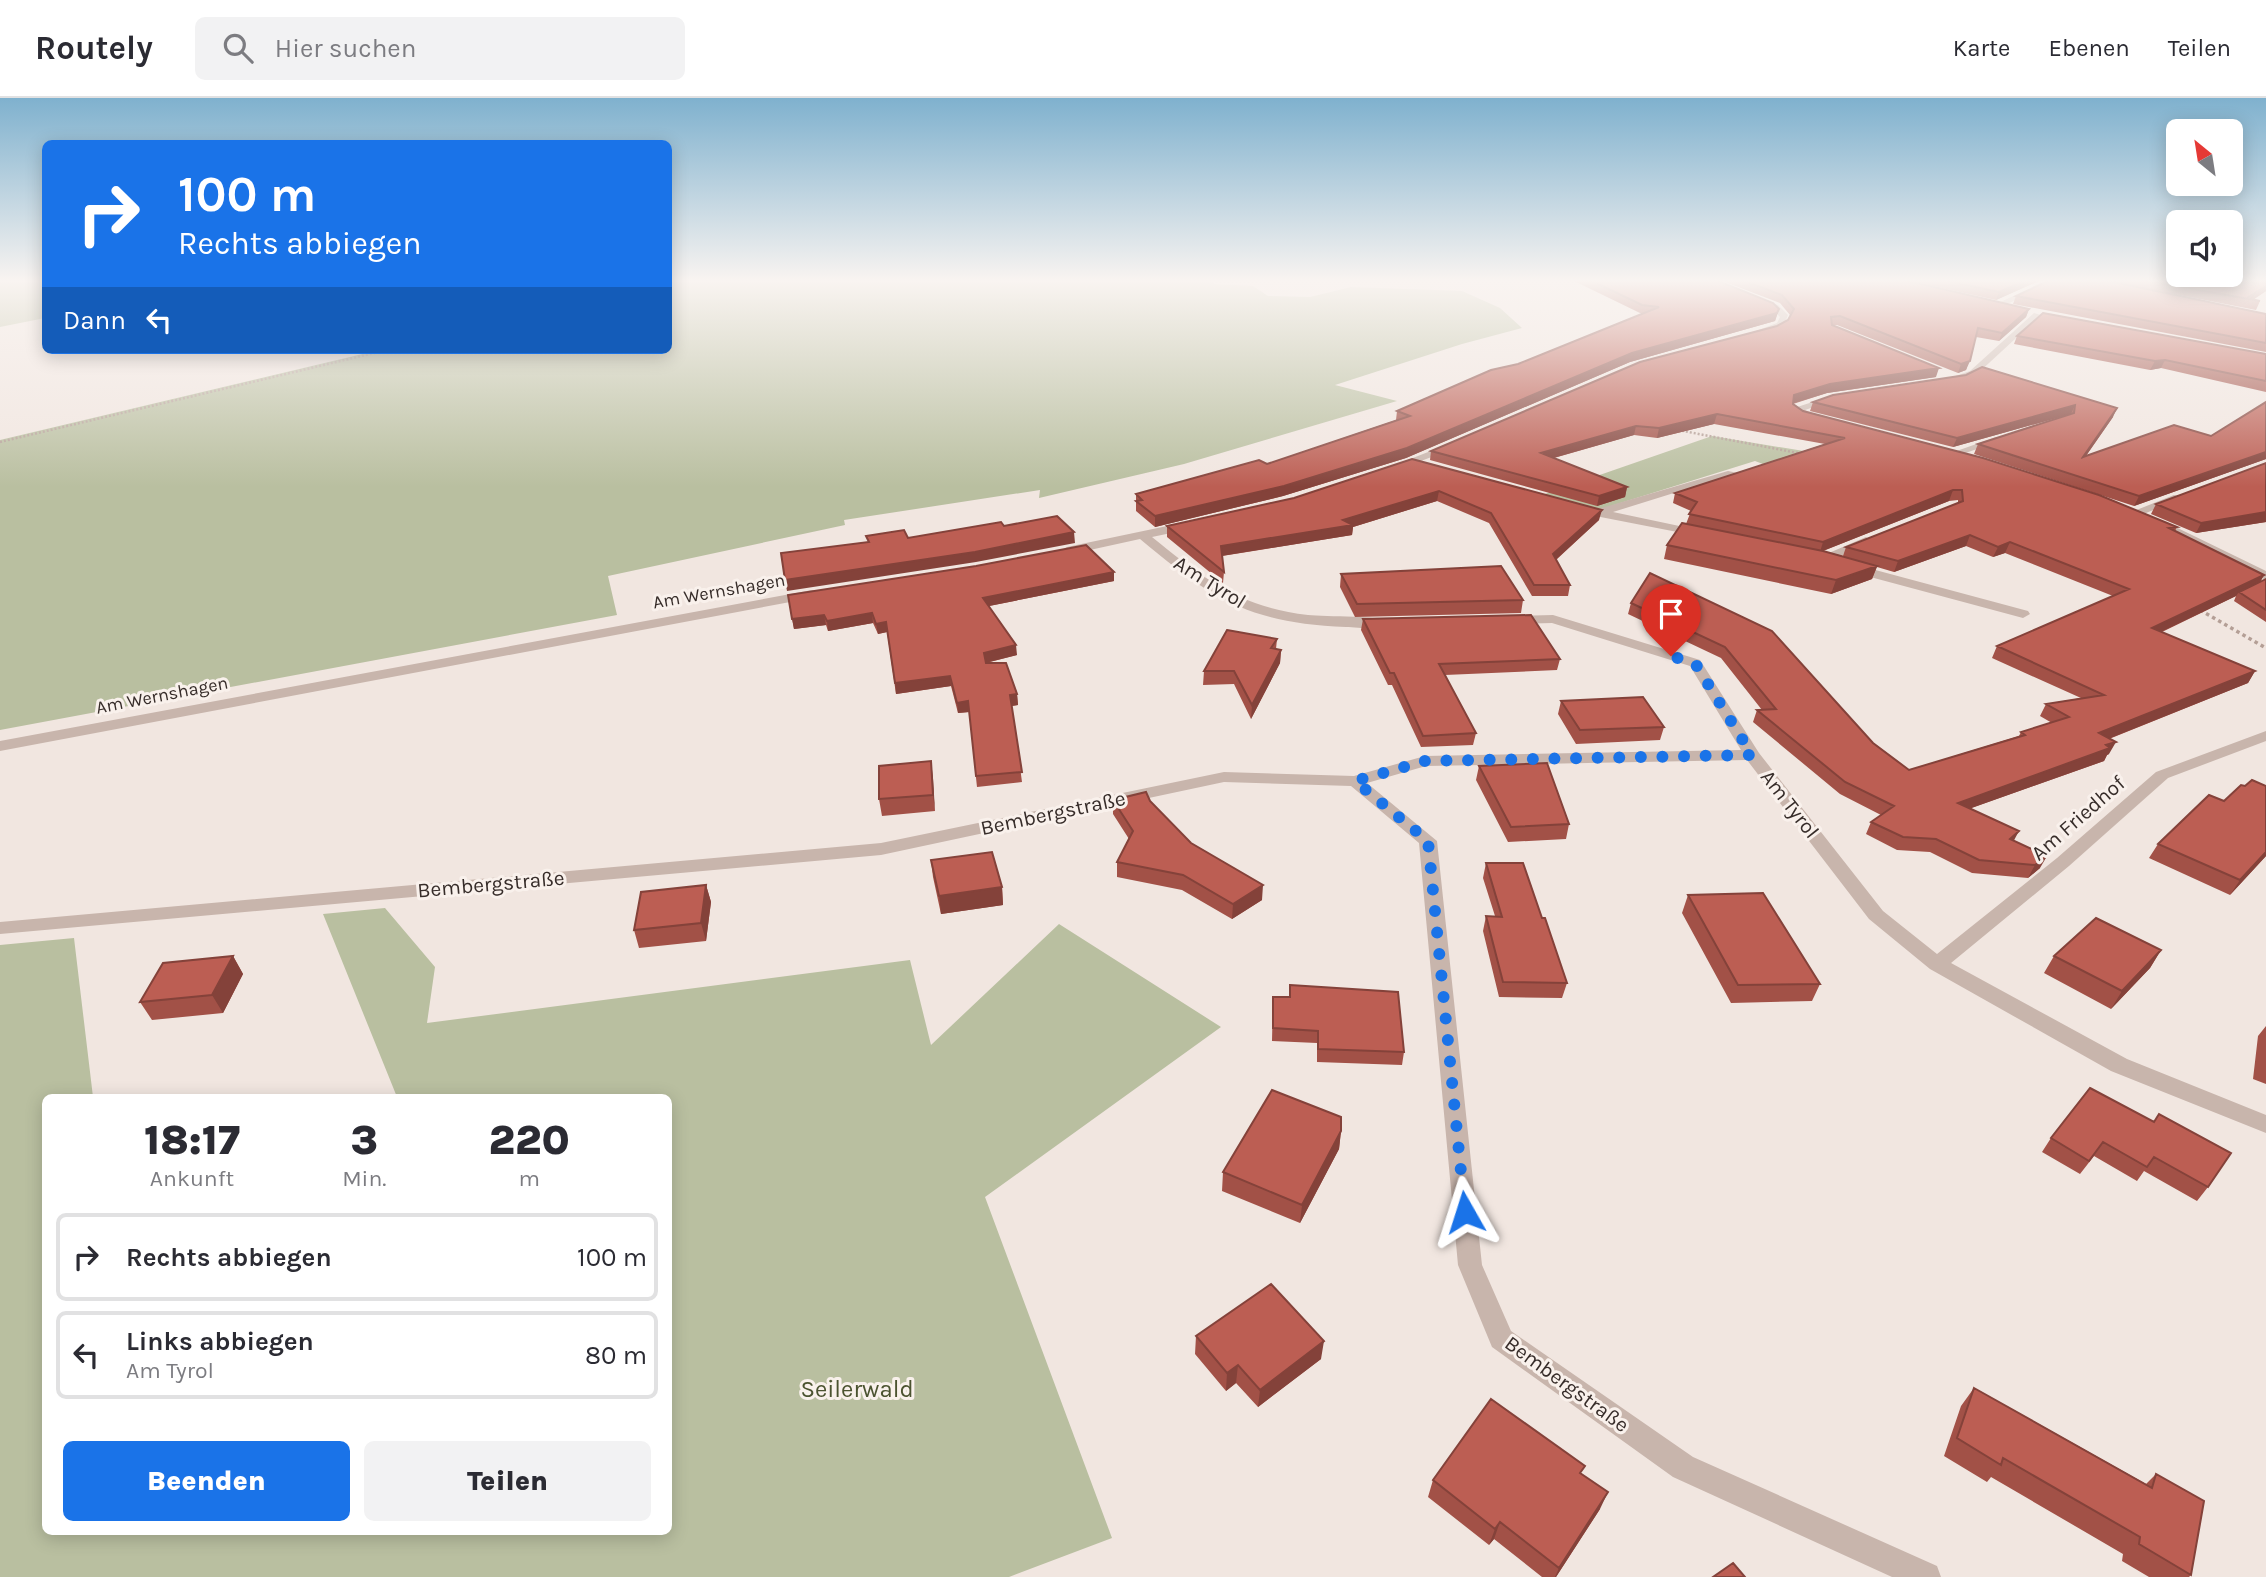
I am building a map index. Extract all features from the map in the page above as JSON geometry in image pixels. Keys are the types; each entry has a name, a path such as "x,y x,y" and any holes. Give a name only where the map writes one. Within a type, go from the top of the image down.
{"street":[{"path":"1951,378 1973,373 1999,349"},
{"path":"1818,419 1796,409 1851,395"},
{"path":"1956,453 2016,433"},
{"path":"1386,470 1461,442"},
{"path":"1944,450 1980,460"},
{"path":"1411,462 1437,470"},
{"path":"1597,513 1732,473"},
{"path":"2188,493 2129,510 2266,576"},
{"path":"1570,507 1716,538"},
{"path":"1054,554 1209,520"},
{"path":"1881,535 1814,558 2022,614"},
{"name":"Am Tyrol","path":"1143,536 1199,580 1255,610 1352,624 1406,622"},
{"name":"Am Wernshagen","path":"0,746 829,592"},
{"name":"Am Tyrol","path":"1500,620 1553,619 1695,663 1752,755 1876,915 1937,964 2119,1065 2266,1124"},
{"name":"Am Friedhof","path":"1937,964 2063,862 2162,775 2266,736"},
{"path":"1355,781 1425,761 1752,755"},
{"name":"Bembergstraße","path":"0,928 881,849 1224,777 1355,781 1428,841 1470,1265 1501,1339 1683,1467 1926,1577"}],"path":[{"path":"0,442 370,354"},
{"path":"1668,425 1695,435 1810,455"},
{"path":"2190,605 2239,630 2266,648"}],"green space":[{"path":"672,349 1446,349 1335,385 1397,401 1184,464 1039,498 1040,490 844,520 845,525 608,576 617,615 0,730 0,440 362,354 672,354"},
{"path":"1712,436 1822,454 1837,492 1755,461 1598,510 1542,495"},
{"name":"Seilerwald","path":"385,908 435,967 427,1023 910,960 931,1045 1059,924 1221,1027 985,1197 1112,1538 1009,1577 0,1577 0,945 74,938 93,1094 42,1094 42,1535 672,1535 672,1094 396,1094 323,914"}],"building":[{"path":"1555,349 1646,349 1407,448 1284,486 1155,516 1136,501 1142,500 1136,494 1259,460 1267,464 1410,416 1397,411 1491,370 1518,364"},
{"path":"1689,349 1892,349 1939,368 1830,384 1794,395 1793,404 1803,411 1983,458 2099,495 2177,527 2169,528 2264,575 2152,628 2255,671 2099,733 2116,742 2106,745 2110,748 1958,803 2019,831 2010,839 2047,856 2035,865 1979,860 1936,839 1903,837 1871,822 1894,806 1845,782 1757,710 1776,709 1725,647 1631,603 1650,573 1772,631 1873,743 1909,770 2025,735 2021,732 2069,717 2046,704 2104,695 1997,646 2129,589 2010,542 1998,547 1970,535 1898,561 1846,547 1963,501 1962,490 1953,490 1823,542 1689,514 1697,502 1675,493 1845,438 1717,414 1659,428 1636,426 1541,453 1627,487 1599,496 1431,451 1640,362"},
{"path":"1923,349 1973,349 1970,361 1961,364"},
{"path":"2089,349 2239,349 2266,354 2266,381 2165,360 2155,361"},
{"path":"1982,367 2117,408 2083,457 2174,425 2211,436 2266,402 2266,452 2139,496 1978,444 2074,413 2075,405 1957,438 1813,402 1833,395 1966,375"},
{"path":"1412,459 1602,510 1553,554 1570,585 1534,585 1491,513 1439,491 1343,520 1353,525 1221,546 1224,572 1167,526 1294,498"},
{"path":"2266,463 2266,512 2201,523 2156,504"},
{"path":"1057,516 1074,532 975,552 785,580 781,553 869,542 866,536 904,530 908,538 1001,522 1004,526"},
{"path":"1682,523 1823,551 1877,566 1836,580 1667,545"},
{"path":"1086,545 1114,572 983,598 1016,645 984,653 986,663 1006,663 1017,694 1010,695 1022,772 976,776 968,701 957,703 950,676 895,683 886,622 876,624 872,613 827,621 824,615 792,619 788,595 976,566"},
{"path":"1501,566 1523,600 1357,604 1341,574"},
{"path":"2266,579 2266,610 2239,592"},
{"path":"1531,615 1560,659 1439,664 1476,733 1423,736 1394,673 1390,673 1363,619"},
{"path":"1227,630 1277,639 1271,648 1281,650 1252,705 1234,671 1204,671"},
{"path":"1643,697 1664,727 1580,730 1561,701"},
{"path":"931,761 933,795 879,799 879,766"},
{"path":"1547,763 1569,824 1511,827 1479,766"},
{"path":"2252,780 2266,786 2266,852 2240,880 2158,844 2209,795 2224,801 2241,785 2245,786"},
{"path":"1146,792 1150,801 1191,843 1263,885 1233,904 1183,875 1117,862 1133,831 1113,800"},
{"path":"992,852 1002,887 939,896 931,860"},
{"path":"1486,863 1523,863 1567,983 1503,982 1486,916 1502,917"},
{"path":"706,885 701,923 634,930 641,892"},
{"path":"1763,893 1820,984 1738,985 1688,895"},
{"path":"2096,918 2161,950 2122,991 2054,956"},
{"path":"233,956 212,995 140,1002 163,963"},
{"path":"1290,985 1398,992 1404,1052 1318,1049 1318,1031 1273,1028 1273,997 1290,997"},
{"path":"2090,1088 2154,1122 2159,1114 2231,1153 2208,1187 2154,1157 2147,1167 2103,1142 2089,1161 2051,1138"},
{"path":"1272,1090 1341,1117 1341,1131 1302,1205 1223,1172"},
{"path":"1271,1284 1324,1341 1260,1390 1238,1365 1227,1373 1196,1336"},
{"path":"1974,1388 2152,1488 2156,1474 2204,1501 2191,1575 2139,1544 2140,1537 2003,1458 2001,1465 1957,1438"},
{"path":"1491,1399 1585,1466 1580,1473 1608,1492 1559,1568 1500,1522 1495,1529 1433,1480"},
{"path":"1733,1563 1745,1577 1713,1577"}],"route":[{"path":"1465,1212 1428,841 1355,781 1425,761 1752,755 1695,663 1671,656"}]}
